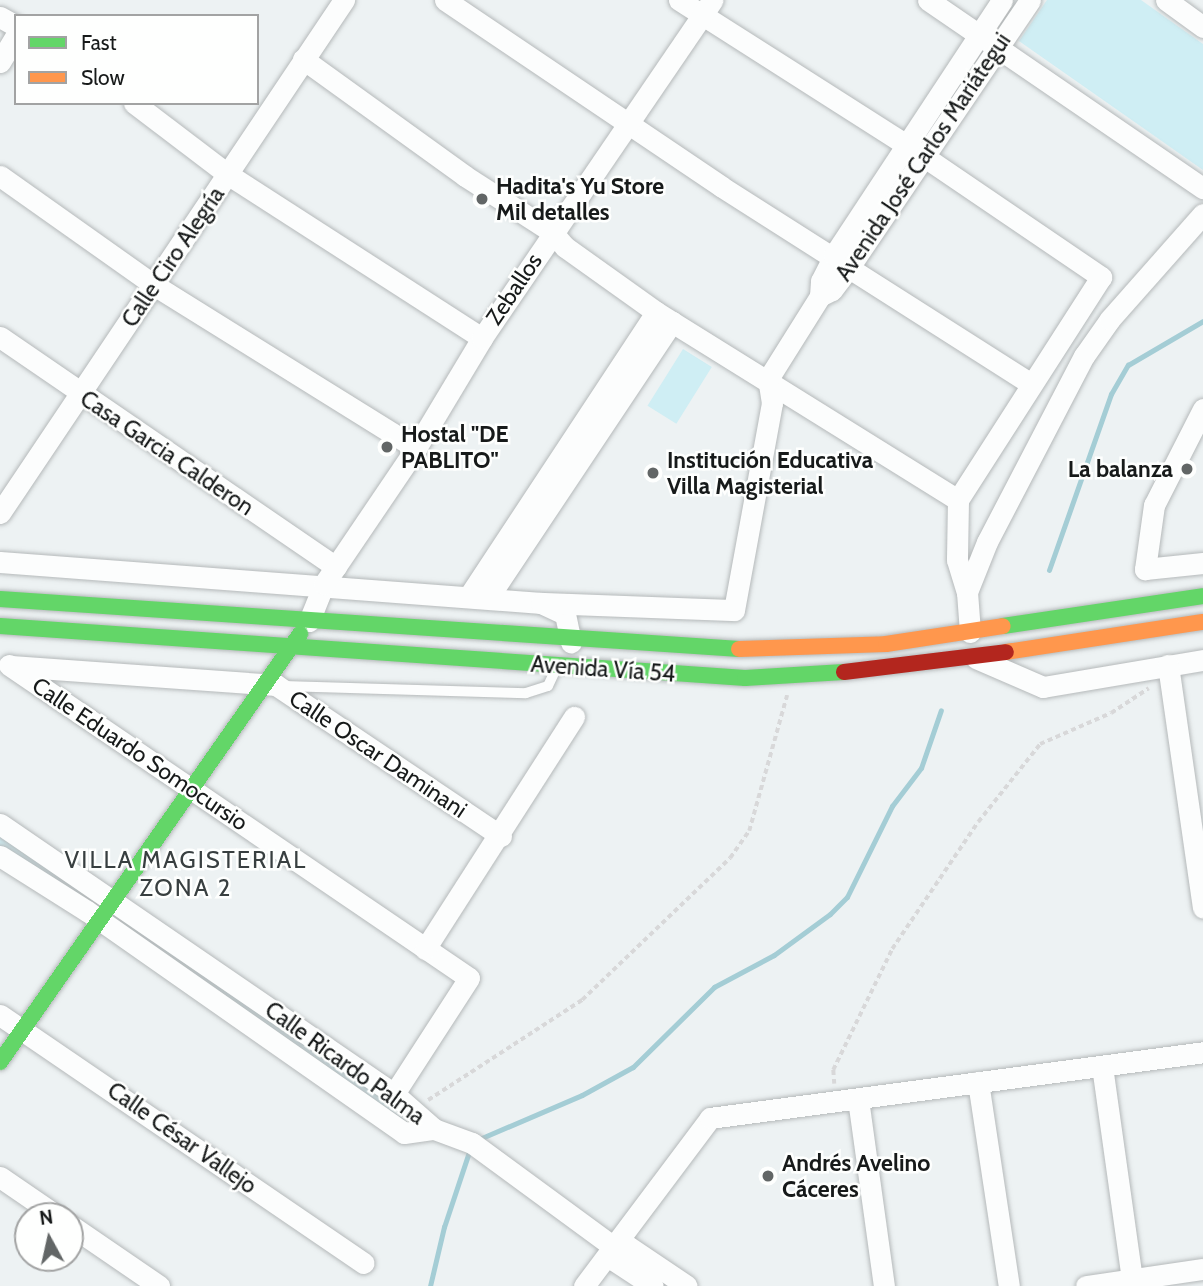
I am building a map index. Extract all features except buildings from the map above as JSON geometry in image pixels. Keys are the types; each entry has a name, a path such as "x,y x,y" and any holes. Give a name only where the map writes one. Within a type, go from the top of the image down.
{"main road":[{"name":"Avenida Vía 54","path":"0,599 571,642 806,650 970,632 1203,596"},
{"path":"0,1062 190,787 269,684 309,621"},
{"name":"Avenida Vía 54","path":"0,626 557,667 745,678 898,669 1203,622"}],"street":[{"name":"Calle Ciro Alegría","path":"2,506 229,175 344,0"},
{"path":"444,0 627,125 842,260 1031,384"},
{"path":"679,0 708,8 924,159 1101,276 958,500 957,560 967,592 970,632"},
{"path":"928,0 1203,188"},
{"name":"Avenida José Carlos Mariátegui","path":"842,260 907,145 1002,0"},
{"name":"Avenida José Carlos Mariátegui","path":"768,379 820,296 821,281 842,260 924,159 1030,0"},
{"path":"1166,0 1203,27"},
{"name":"Zeballos","path":"309,621 330,575 416,448 482,338 552,232 708,8"},
{"path":"0,62 14,38"},
{"path":"303,59 465,176 552,232 565,247 664,317 768,379 958,500"},
{"path":"137,105 229,175 482,338"},
{"path":"0,176 154,285 416,448"},
{"path":"967,592 987,542 1084,356 1110,319 1203,214"},
{"path":"478,597 664,317"},
{"name":"Casa Garcia Calderon","path":"0,337 330,575"},
{"path":"0,562 330,575 478,597 541,603 734,610 772,403 768,379"},
{"path":"1203,409 1154,505 1144,569 1203,563"},
{"name":"Avenida Vía 54","path":"541,603 565,614 571,642"},
{"path":"976,658 1043,687 1169,668 1203,660"},
{"name":"Calle Oscar Daminani","path":"4,665 269,684 501,836"},
{"name":"Calle Eduardo Somocursio","path":"4,665 190,787 469,978 394,1094"},
{"path":"1169,668 1203,907"},
{"path":"425,949 501,836 573,717"},
{"name":"Calle Ricardo Palma","path":"0,824 113,898 394,1094 434,1129"},
{"name":"Calle Ricardo Palma","path":"0,856 99,920 404,1133 434,1129"},
{"name":"Calle César Vallejo","path":"0,1015 364,1263"},
{"path":"583,1286 611,1245 710,1118 1203,1052"},
{"path":"1102,1066 1133,1283"},
{"path":"978,1082 1009,1286"},
{"path":"858,1099 884,1286"},
{"path":"434,1129 472,1143 611,1245 626,1245 687,1286"},
{"path":"0,1177 37,1202"},
{"path":"84,1235 159,1286"},
{"path":"611,1245 615,1261 653,1286"},
{"path":"1086,1286 1133,1283 1203,1269"}],"lane":[{"path":"269,684 526,693 548,686 557,667"}],"path":[{"path":"835,1102 833,1070 892,949 978,821 1040,744 1111,713 1169,668"},
{"path":"413,1109 582,1000 730,858 749,831 762,793 793,676"}],"shaded area":[{"path":"1047,0 1141,0 1203,44 1203,170 1019,41"},
{"path":"683,349 712,367 676,424 647,406"},
{"path":"0,833 95,895 88,905 0,849"},
{"path":"124,917 410,1117 406,1122 121,922"}],"waterway":[{"path":"1049,570 1111,394 1128,365 1203,321"},
{"path":"477,1140 582,1095 633,1067 714,987 774,955 830,914 847,897 892,806 921,768 941,710"},
{"path":"430,1286 444,1227 471,1146"}],"traffic: fast":[{"path":"1003,626 1203,596"},
{"path":"0,599 739,649"},
{"path":"0,626 745,678 844,672"},
{"path":"0,1062 300,634"}],"traffic: slow":[{"path":"1006,652 1203,622"},
{"path":"739,649 886,644 1003,626"}],"traffic: jam":[{"path":"844,672 1006,652"}],"place":[{"name":"Hadita's Yu Store Mil detalles","path":"482,199"},
{"name":"Hostal \"DE PABLITO\"","path":"387,447"},
{"name":"La balanza","path":"1187,469"},
{"name":"Institución Educativa Villa Magisterial","path":"653,473"},
{"name":"Andrés Avelino Cáceres","path":"768,1176"}],"district":[{"name":"VILLA MAGISTERIAL ZONA 2","path":"186,874"}]}
